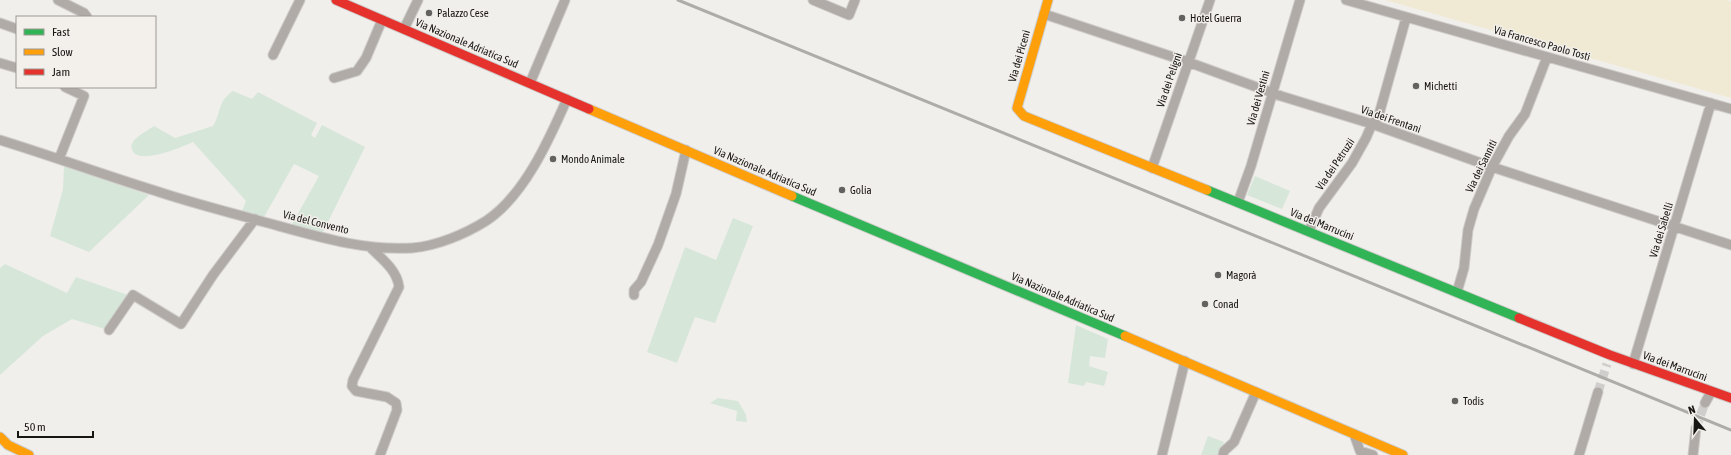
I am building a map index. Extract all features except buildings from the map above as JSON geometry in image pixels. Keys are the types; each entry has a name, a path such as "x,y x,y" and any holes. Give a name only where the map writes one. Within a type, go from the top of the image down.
{"main road":[{"name":"Via Nazionale Adriatica Sud","path":"336,0 909,246 1403,455"},
{"name":"Via dei Piceni","path":"1024,116 1017,108 1048,0"},
{"name":"Via dei Marrucini","path":"1024,116 1610,355 1731,398"},
{"path":"0,437 8,445 29,455"}],"street":[{"path":"58,0 84,13 86,16"},
{"path":"273,55 300,0"},
{"path":"404,29 418,0"},
{"path":"530,83 565,0"},
{"path":"816,0 849,15 855,0"},
{"name":"Via dei Peligni","path":"1152,168 1210,0"},
{"name":"Via dei Vestini","path":"1238,202 1251,166 1300,0"},
{"name":"Via Francesco Paolo Tosti","path":"1346,0 1731,109"},
{"name":"Via dei Frentani","path":"1044,14 1272,92 1372,124 1492,167 1731,245"},
{"name":"Via dei Petruzii","path":"1308,231 1319,208 1352,163 1372,124 1378,118 1406,18"},
{"path":"334,78 357,71 366,58 382,20"},
{"path":"0,23 16,29"},
{"name":"Via dei Sanniti","path":"1457,292 1464,268 1468,230 1474,209 1492,167 1509,136 1525,114 1547,57"},
{"path":"0,63 16,65"},
{"path":"59,159 84,96 67,88"},
{"name":"Via del Convento","path":"0,140 183,200 319,236 371,248 414,248 437,243 459,235 494,214 520,188 533,167 567,99"},
{"name":"Via dei Sabelli","path":"1633,364 1711,103"},
{"path":"634,295 634,290 641,282 658,245 676,194 686,150"},
{"path":"109,330 132,295 181,324 213,275 255,219"},
{"path":"371,248 394,272 399,287 353,380 352,386 356,391 388,397 396,403 396,410 380,455"},
{"path":"1607,364 1610,355"},
{"path":"1162,455 1185,362"},
{"path":"1223,455 1224,451 1234,442 1256,392"},
{"path":"1579,455 1598,392"},
{"path":"1705,403 1712,392"},
{"path":"1693,455 1696,428"},
{"path":"1354,434 1360,451 1373,455"}],"green space":[{"path":"233,91 252,99 258,92 317,123 311,135 315,138 322,125 365,147 323,232 291,226 319,176 294,164 264,217 242,211 246,201 193,142 172,151 153,155 138,155 133,152 131,146 134,140 154,126 175,138 213,126 224,99"},
{"path":"64,166 149,195 89,252 50,236 63,189"},
{"path":"1255,176 1290,191 1282,209 1247,195"},
{"path":"733,218 753,226 715,323 695,317 677,363 647,352 685,247 716,260"},
{"path":"5,264 67,293 76,277 128,295 105,329 72,319 43,336 0,375 0,268"},
{"path":"1076,325 1108,339 1105,358 1090,356 1089,366 1108,372 1104,386 1086,382 1084,386 1068,383"},
{"path":"718,398 738,401 746,415 747,422 736,421 737,411 710,403"},
{"path":"1208,436 1224,442 1219,455 1201,455"}],"sand":[{"path":"1385,0 1726,0 1731,2 1731,98"}],"tunnel":[{"path":"1598,392 1607,364"},
{"path":"1696,428 1705,403"}],"railway":[{"path":"678,0 1731,430"}],"traffic: fast":[{"path":"1207,190 1519,318"},
{"path":"792,196 1125,336"}],"traffic: slow":[{"path":"1048,0 1017,108 1024,116 1207,190"},
{"path":"589,109 792,196"},
{"path":"1125,336 1403,455"},
{"path":"0,437 8,445 29,455"}],"traffic: jam":[{"path":"336,0 589,109"},
{"path":"1519,318 1610,355 1731,398"}],"place":[{"name":"Palazzo Cese","path":"429,13"},
{"name":"Hotel Guerra","path":"1182,18"},
{"name":"Michetti","path":"1416,86"},
{"name":"Mondo Animale","path":"553,159"},
{"name":"Golia","path":"842,190"},
{"name":"Magorà","path":"1218,275"},
{"name":"Conad","path":"1205,304"},
{"name":"Todis","path":"1455,401"}]}
